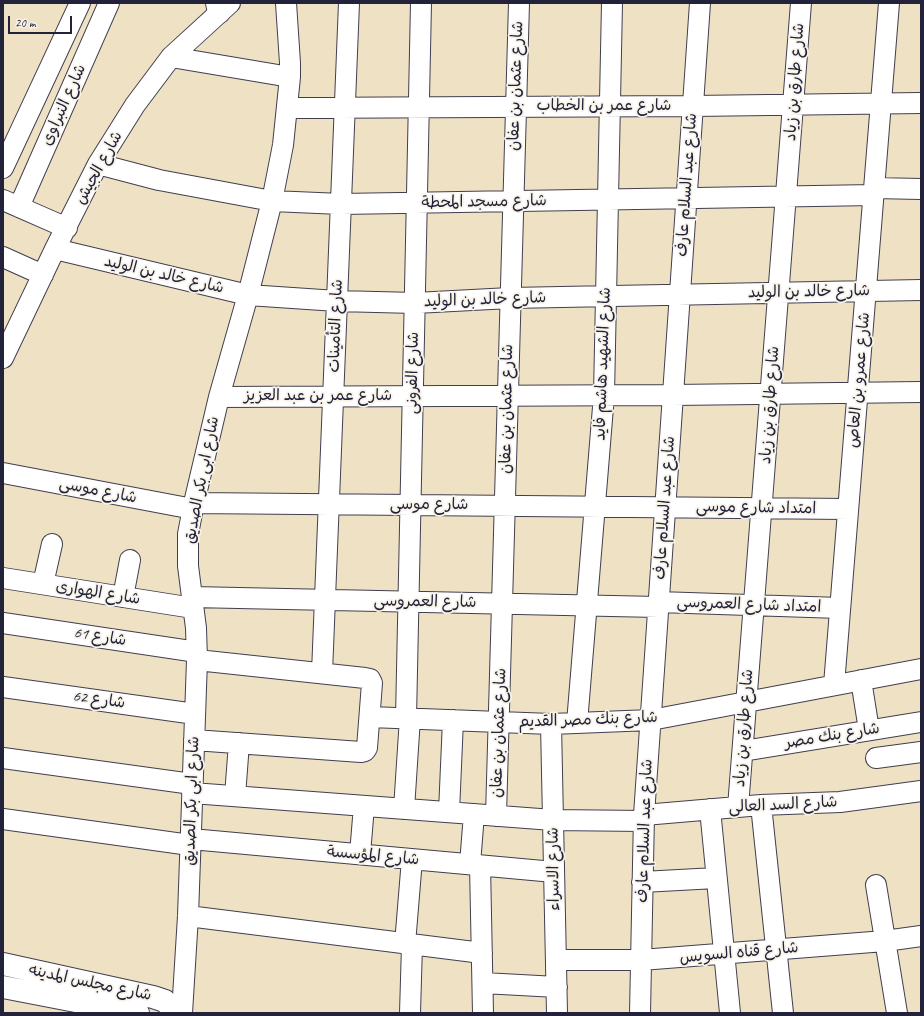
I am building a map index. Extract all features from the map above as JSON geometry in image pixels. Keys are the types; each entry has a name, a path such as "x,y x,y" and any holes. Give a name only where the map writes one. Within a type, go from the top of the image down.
{"street":[{"path":"3,168 80,3"},
{"name":"شارع النبراوى","path":"11,204 109,3"},
{"name":"شارع ابى بكر الصديق","path":"179,1012 188,916 197,656 193,603 188,566 188,534 219,397 248,295 272,202 283,145 290,77 286,3"},
{"name":"شارع التأمينات","path":"322,673 349,3"},
{"name":"شارع الفرونى","path":"404,809 408,718 408,602 421,3"},
{"name":"شارع عثمان بن عفان","path":"496,816 519,3"},
{"name":"شارع الشهيد هاشم فايد","path":"577,723 604,395 612,3"},
{"name":"شارع عبد السلام عارف","path":"640,1013 644,818 664,507 700,3"},
{"name":"شارع طارق بن زياد","path":"738,807 801,3"},
{"name":"شارع عمرو بن العاص","path":"834,685 889,3"},
{"name":"شارع الجيش","path":"3,358 55,249 98,164 135,105 171,57 222,6"},
{"path":"171,57 290,77"},
{"name":"شارع عمر بن الخطاب","path":"287,108 693,106 921,103"},
{"name":"شارع مسجد المحطة","path":"98,164 159,180 272,202 341,204 786,196 921,189"},
{"path":"11,204 66,228"},
{"name":"شارع خالد بن الوليد","path":"55,249 248,295 337,301 415,303 510,298 921,290"},
{"path":"3,257 43,275"},
{"name":"شارع عمر بن عبد العزيز","path":"219,397 673,395 921,392"},
{"name":"شارع موسى","path":"3,473 194,506 329,504 664,507"},
{"name":"امتداد شارع موسى","path":"664,507 848,509"},
{"path":"43,584 52,544"},
{"path":"123,597 130,560"},
{"name":"شارع الهوارى","path":"3,578 123,597 193,603"},
{"name":"شارع العمروسى","path":"193,603 325,600 587,606 658,605"},
{"name":"امتداد شارع العمروسى","path":"658,605 754,605 840,608"},
{"name":"شارع 61","path":"3,623 197,656 370,680 372,683 370,717"},
{"name":"شارع بنك مصر القديم","path":"370,717 551,724 651,720 921,669"},
{"path":"861,680 869,730"},
{"name":"شارع 62","path":"3,687 195,714"},
{"path":"194,740 361,752 365,751 367,748 370,717"},
{"path":"449,812 453,720"},
{"name":"شارع بنك مصر","path":"743,751 921,722"},
{"name":"شارع الاسراء","path":"551,724 557,1013"},
{"path":"235,796 239,743"},
{"path":"876,758 921,752"},
{"name":"شارع السد العالى","path":"3,758 235,796 553,820 644,818 710,809 761,805 840,802 921,791"},
{"path":"761,805 783,1013"},
{"path":"360,854 364,806"},
{"path":"710,809 730,1013"},
{"path":"474,814 475,865 482,953 484,1013"},
{"name":"شارع المؤسسة","path":"3,819 190,842 360,854 554,872"},
{"path":"410,1013 408,944 412,859"},
{"path":"642,882 716,878"},
{"path":"876,885 897,1013"},
{"path":"188,916 482,953"},
{"name":"شارع قناه السويس","path":"556,960 641,960 724,955 885,941 921,936"},
{"name":"شارع مجلس المدينه","path":"3,964 153,997 165,1001 179,1012"},
{"path":"483,982 557,987"},
{"name":"شارع مجلس المدينه","path":"3,987 138,1013"}]}
